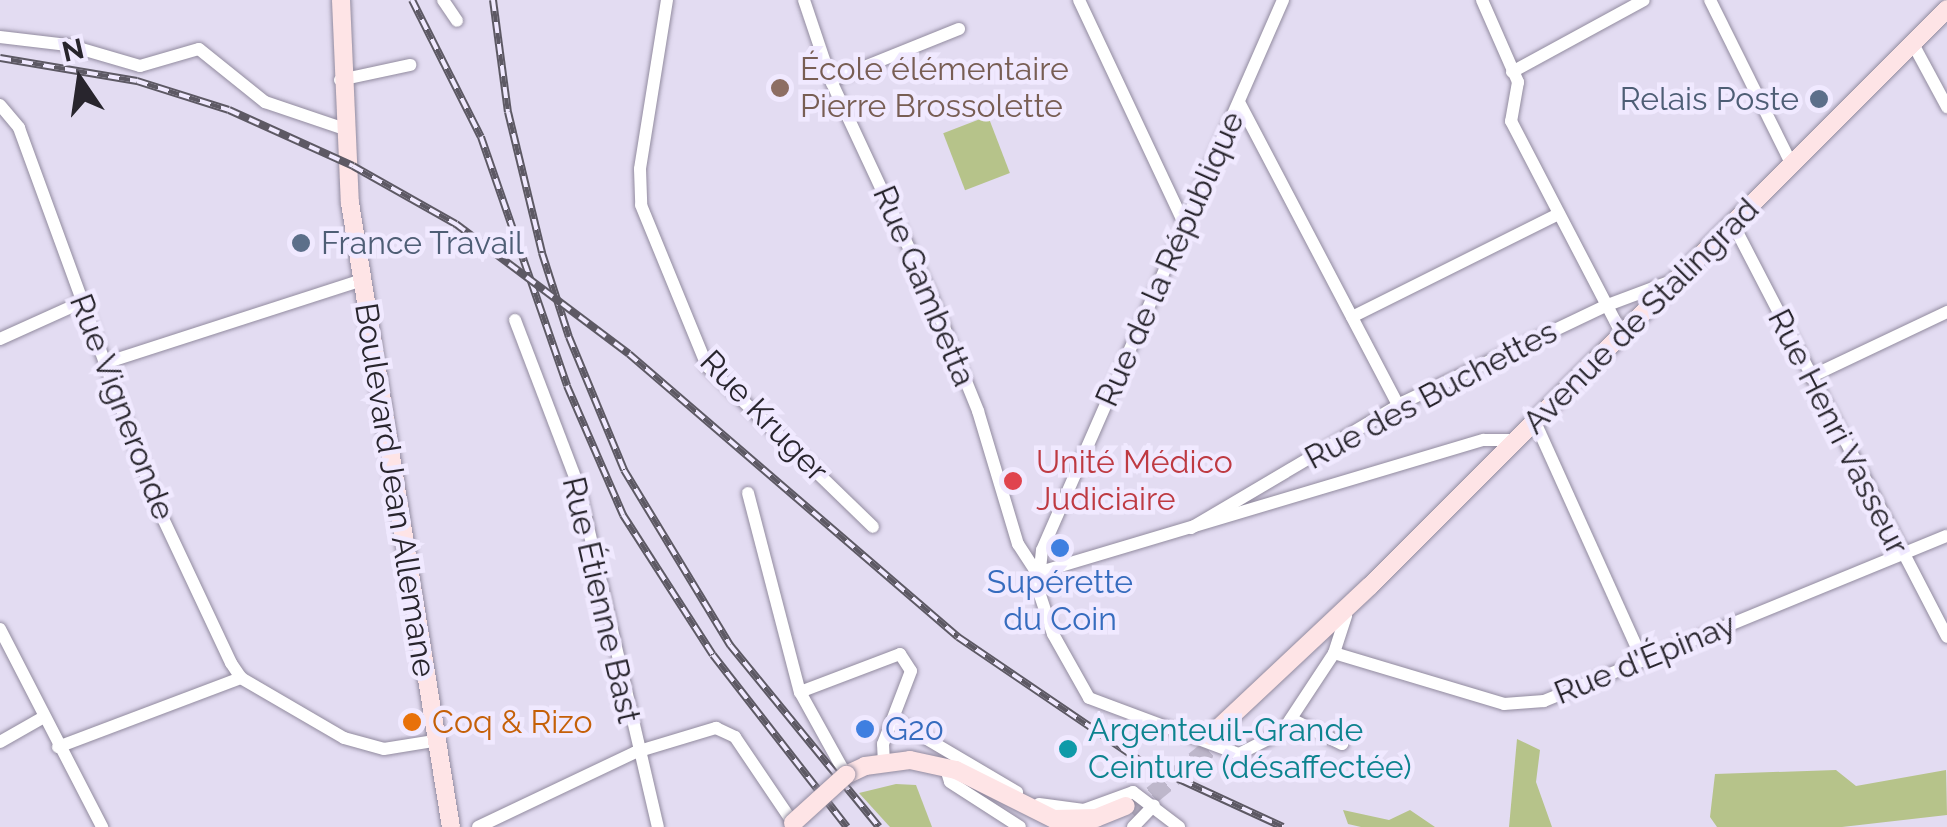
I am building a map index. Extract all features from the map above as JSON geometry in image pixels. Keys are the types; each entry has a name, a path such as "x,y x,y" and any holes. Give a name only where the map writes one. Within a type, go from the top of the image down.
{"main road":[{"name":"Boulevard Jean Allemane","path":"340,0 342,128 362,280 451,827"},
{"name":"Avenue de Stalingrad","path":"1516,440 1624,336 1947,8"},
{"path":"1370,586 1346,616 1215,738 1516,440"},
{"path":"792,825 846,776 884,762 922,762 956,770 1054,819 1131,819"},
{"path":"922,762 1029,818 1060,827"},
{"name":"Boulevard Jean Allemane","path":"439,827 444,800"},
{"path":"1080,827 1131,819"}],"street":[{"path":"443,0 457,22"},
{"name":"Rue Kruger","path":"668,0 640,169 641,205 707,366 872,527"},
{"name":"Rue Gambetta","path":"804,0 832,80 931,296 978,411 1018,544 1037,573 1053,634 1089,698 1228,752 1261,748 1292,719"},
{"path":"1079,0 1186,227"},
{"name":"Rue de la République","path":"1037,573 1283,0"},
{"path":"1482,0 1518,82 1512,121 1624,336"},
{"path":"1512,72 1644,0"},
{"path":"1710,0 1792,165"},
{"path":"832,80 959,29"},
{"path":"0,37 68,46 140,66 199,49 265,102 342,128"},
{"path":"1913,44 1947,107"},
{"path":"340,80 410,65"},
{"path":"1238,102 1398,405"},
{"name":"Rue Vigneronde","path":"0,105 19,128 160,510 241,678"},
{"path":"1352,317 1559,214"},
{"name":"Rue Henri Vasseur","path":"1733,224 1899,554 1947,637"},
{"name":"Rue des Buchettes","path":"1190,528 1398,405 1605,306 1680,279"},
{"path":"104,363 362,280"},
{"path":"0,339 82,302"},
{"path":"1810,376 1947,312"},
{"name":"Rue Étienne Bast","path":"514,320 580,488 636,752 658,827"},
{"path":"1534,422 1643,661"},
{"name":"Avenue de Stalingrad","path":"1037,573 1484,440 1516,440"},
{"path":"748,492 800,692 846,776"},
{"name":"Rue d'Épinay","path":"1334,652 1504,704 1544,701 1947,536"},
{"path":"1342,744 1292,719 1334,652 1346,616"},
{"path":"0,629 102,827"},
{"path":"800,692 891,656 906,656 911,672 893,719 884,762"},
{"path":"58,747 241,678 371,747 434,741"},
{"path":"0,742 44,717"},
{"path":"893,719 1055,809 1096,808 1128,792 1154,805 1179,827"},
{"path":"478,827 636,752 722,728 792,825"},
{"path":"947,772 947,780 997,822 1020,827"},
{"path":"1131,819 1154,805"}],"green space":[{"path":"988,116 1010,173 965,190 943,133"},
{"path":"1517,739 1540,750 1536,782 1552,827 1509,827"},
{"path":"1836,770 1856,786 1946,770 1947,815 1842,827 1717,827 1710,817 1715,774"},
{"path":"896,784 916,785 932,827 890,827 859,793"},
{"path":"1343,810 1389,820 1410,810 1435,827 1361,827 1348,824"}],"tunnel":[{"path":"1131,812 1220,740"}],"railway":[{"path":"412,0 481,137 567,386 623,515 713,655 847,827"},
{"path":"493,0 508,112 542,253 569,337 624,470 730,645 879,827"},
{"path":"0,58 137,81 229,110 353,166 456,224 629,354 958,637 1142,762 1283,827"}],"place":[{"name":"École élémentaire Pierre Brossolette","path":"780,88"},
{"name":"Relais Poste","path":"1819,99"},
{"name":"France Travail","path":"301,243"},
{"name":"Unité Médico Judiciaire","path":"1013,481"},
{"name":"Supérette du Coin","path":"1060,548"},
{"name":"Coq & Rizo","path":"412,722"},
{"name":"G20","path":"865,729"},
{"name":"Argenteuil-Grande Ceinture (désaffectée)","path":"1068,749"}]}
